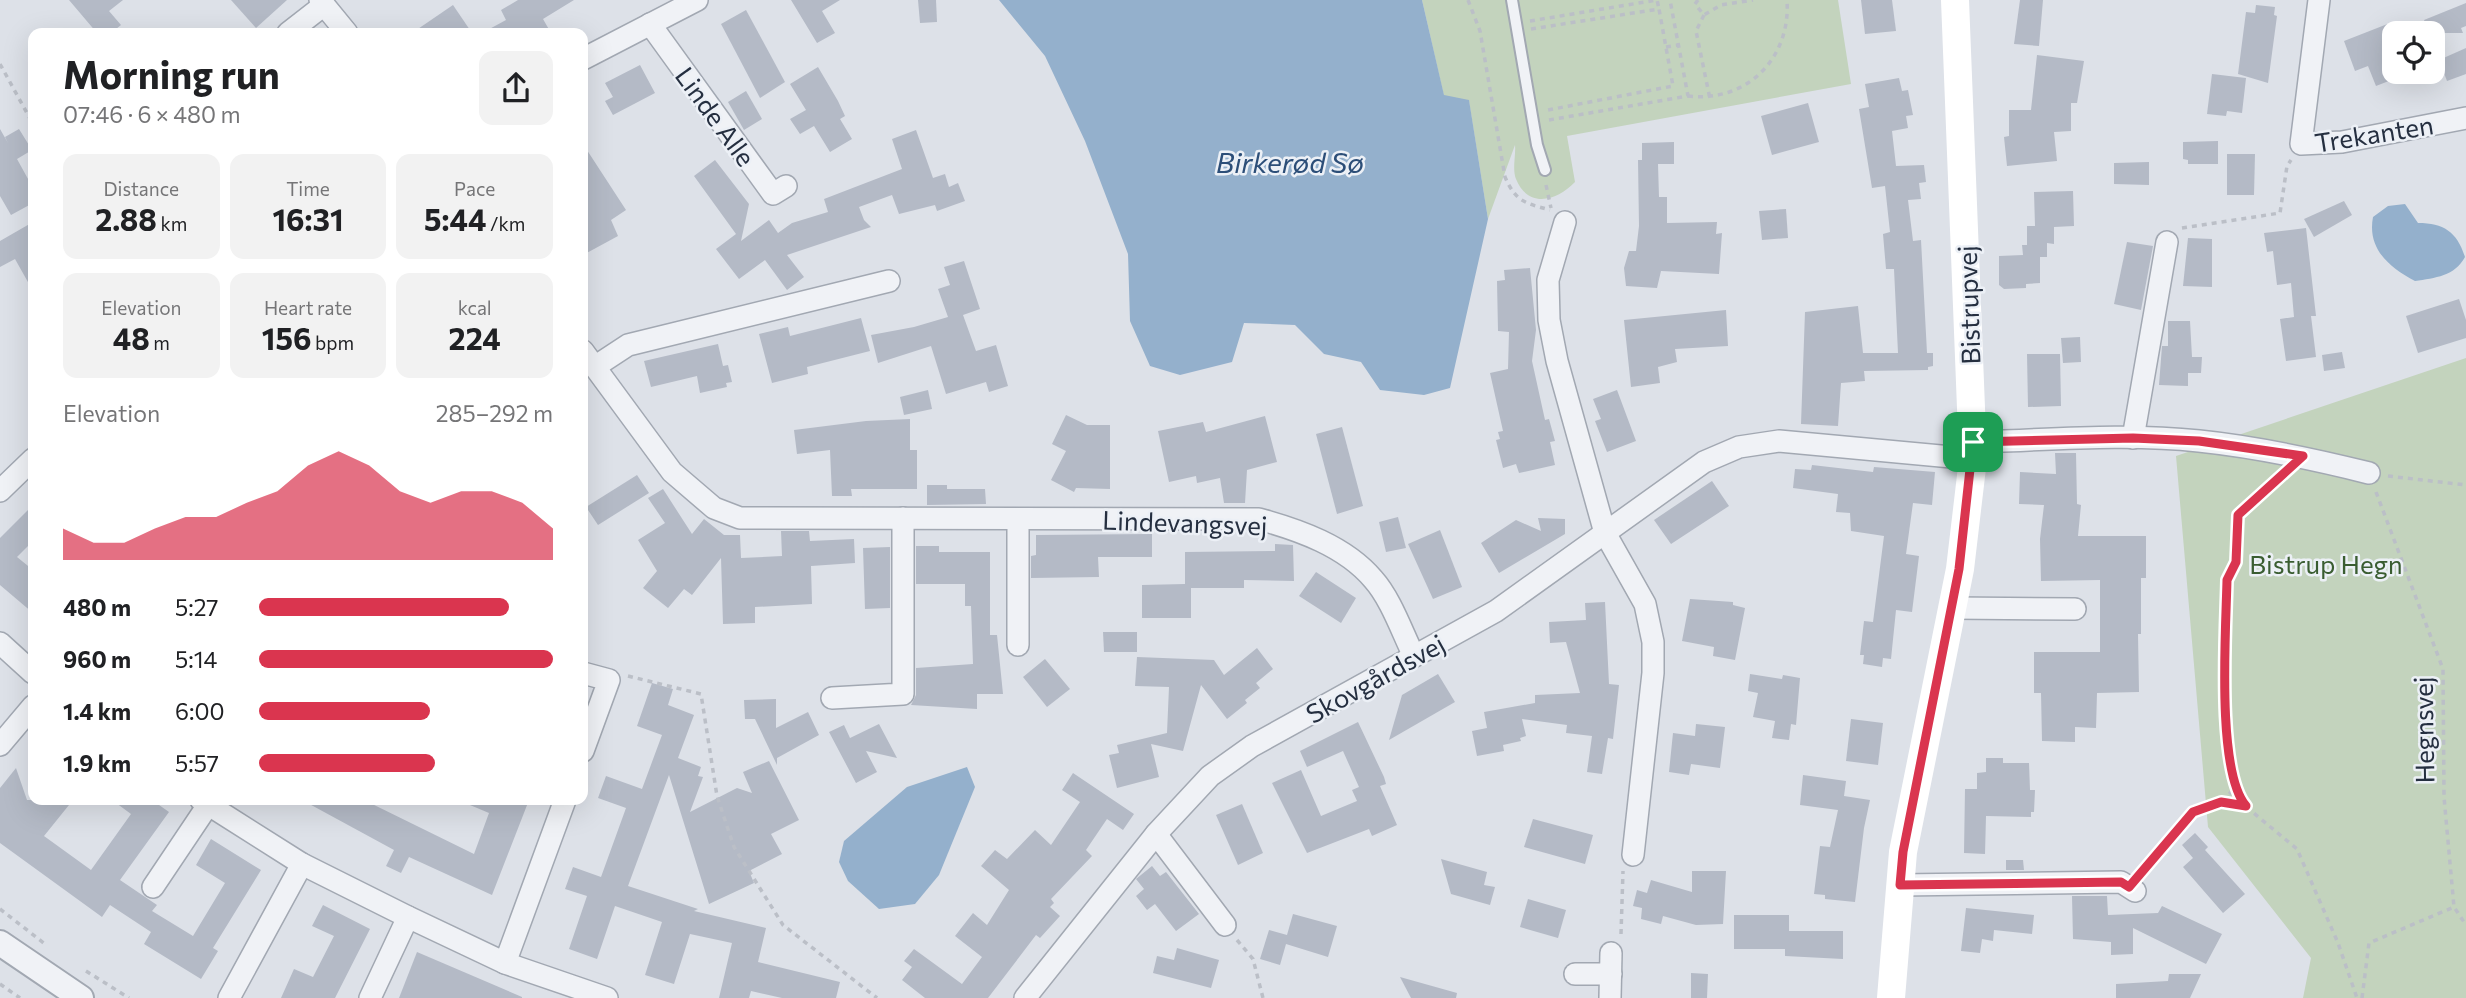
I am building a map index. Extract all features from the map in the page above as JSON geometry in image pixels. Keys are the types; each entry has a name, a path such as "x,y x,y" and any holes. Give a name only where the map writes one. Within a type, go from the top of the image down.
{"main road":[{"name":"Bistrupvej","path":"1891,998 1903,852 1952,608 1973,450 1955,0"}],"street":[{"path":"588,57 697,0"},
{"name":"Trekanten","path":"2319,0 2301,144 2342,142 2466,118"},
{"path":"294,28 322,3 343,28"},
{"name":"Linde Alle","path":"650,24 773,194 786,186"},
{"path":"1558,216 1548,280 1549,320 1557,361 1605,533 1644,604 1653,642 1653,673 1633,855"},
{"path":"2133,438 2167,242"},
{"name":"Lindevangsvej","path":"889,281 628,345 589,359 672,472 714,508 740,518 1259,519 1296,529 1355,560 1375,580 1414,656"},
{"name":"Skovgårdsvej","path":"1025,998 1156,834 1210,776 1252,746 1496,611 1704,462 1739,447 1779,441 1973,450 2133,438 2199,441 2303,456 2369,473"},
{"path":"0,491 28,464"},
{"path":"832,698 903,694 903,518"},
{"path":"1018,519 1018,645"},
{"path":"1952,608 2075,609"},
{"path":"0,643 28,668"},
{"path":"588,674 609,680 588,737"},
{"path":"0,745 28,712"},
{"path":"153,887 203,805"},
{"path":"210,805 302,864 408,917 505,963 595,996"},
{"path":"505,963 563,805"},
{"path":"1156,834 1225,925"},
{"path":"229,998 302,864"},
{"path":"1900,885 2121,882 2132,889"},
{"path":"370,998 408,917"},
{"path":"0,943 81,998"},
{"path":"1575,974 1611,963 1610,998"}],"lane":[{"path":"1512,0 1545,170"}],"path":[{"path":"1468,0 1480,32 1505,177 1513,194 1558,216"},
{"path":"1529,21 1657,0 1673,86 1533,118"},
{"path":"1670,0 1688,96"},
{"path":"1699,0 1695,4 1704,15"},
{"path":"1710,99 1696,31 1704,15 1721,5 1753,0"},
{"path":"1533,118 1688,96 1710,99 1739,88 1765,69 1783,38 1787,0"},
{"path":"1528,30 1659,9"},
{"path":"1666,47 1679,45"},
{"path":"0,64 28,115"},
{"path":"2167,242 2174,229 2280,213 2287,166 2301,144"},
{"path":"1545,170 1558,216"},
{"path":"2303,456 2238,515 2236,562 2227,580 2226,701 2237,786 2246,806 2297,849 2338,943 2357,998"},
{"path":"2369,473 2466,485"},
{"name":"Hegnsvej","path":"2369,473 2443,669 2444,797 2454,906 2466,925"},
{"path":"609,680 633,676 701,694 717,796 734,847 783,925 877,998"},
{"path":"2132,889 2193,812 2221,802 2237,786"},
{"path":"2221,802 2246,806"},
{"path":"1611,963 1621,946 1623,869 1633,855"},
{"path":"2362,998 2370,943 2454,906"},
{"path":"0,909 50,947"},
{"path":"1225,925 1253,959 1263,998"},
{"path":"83,970 129,998"},
{"path":"0,984 20,998"}],"green space":[{"path":"1422,0 1838,0 1851,84 1567,136 1575,182 1560,194 1543,199 1528,195 1521,189 1514,171 1515,145 1488,219 1469,101 1444,96"},
{"name":"Bistrup Hegn","path":"2466,358 2466,998 2303,998 2311,958 2208,827 2176,456"}],"water":[{"name":"Birkerød Sø","path":"999,0 1422,0 1444,95 1469,100 1488,219 1450,388 1424,395 1380,390 1361,362 1324,354 1295,325 1244,323 1232,362 1180,375 1150,366 1130,321 1128,254 1085,141 1045,56"},
{"path":"2405,204 2418,223 2442,227 2458,241 2465,257 2456,268 2444,275 2415,281 2397,270 2382,256 2373,239 2373,217 2388,206"},
{"path":"967,767 975,787 939,875 915,904 879,909 848,881 839,862 844,841 907,787"}],"building":[{"path":"69,0 123,0 109,11 121,25 117,28 93,28"},
{"path":"231,0 287,0 256,28"},
{"path":"518,0 574,0 543,19 548,28 491,28 506,20 501,10"},
{"path":"791,0 840,0 822,11 835,33 817,43"},
{"path":"918,0 936,0 937,22 920,23"},
{"path":"1861,0 1892,0 1896,31 1865,34"},
{"path":"2020,0 2043,0 2039,46 2014,44"},
{"path":"2466,3 2466,26 2461,28 2463,33 2445,33 2445,21 2424,20"},
{"path":"453,5 469,28 419,28"},
{"path":"2256,5 2275,7 2274,15 2277,16 2268,83 2238,74 2246,12 2255,13"},
{"path":"746,10 785,82 760,98 721,24"},
{"path":"2382,26 2382,84 2376,86 2368,66 2355,71 2344,41"},
{"path":"2466,48 2466,74 2447,81 2445,57"},
{"path":"2037,55 2084,61 2077,103 2071,103 2071,131 2054,132 2057,161 2007,166 2004,137 2009,136 2009,110 2031,110"},
{"path":"640,65 655,93 613,115 605,101 613,97 605,83"},
{"path":"818,67 838,101 845,116 840,119 852,139 830,152 814,126 800,134 790,119 806,110 790,84"},
{"path":"2212,74 2246,78 2242,113 2227,111 2226,116 2207,114"},
{"path":"1899,78 1902,91 1908,90 1913,115 1906,116 1908,128 1892,131 1896,166 1924,165 1926,182 1919,183 1921,199 1908,200 1913,241 1921,240 1927,353 1933,353 1933,366 1928,367 1928,370 1864,371 1865,381 1841,383 1838,426 1801,424 1805,312 1858,306 1863,353 1898,353 1894,269 1886,269 1883,234 1890,232 1885,186 1872,188 1859,109 1869,107 1865,84"},
{"path":"746,91 762,119 744,130 728,102"},
{"path":"1808,103 1819,142 1772,155 1761,116"},
{"path":"0,129 8,143 5,137 19,129 28,144 28,152 17,159 28,179 28,206 11,215 0,196"},
{"path":"916,130 933,178 945,174 949,187 958,183 965,201 937,211 935,205 899,214 892,195 859,207 864,220 871,227 787,255 804,277 787,290 765,260 739,279 716,249 736,234 694,176 715,160 749,204 741,241 769,220 778,233 792,223 828,212 824,199 902,169 892,139"},
{"path":"2218,141 2218,164 2188,164 2188,160 2183,159 2183,142"},
{"path":"1674,142 1674,164 1658,164 1659,197 1667,197 1667,223 1717,222 1716,234 1722,233 1719,274 1661,271 1657,288 1626,286 1624,268 1629,251 1636,251 1639,226 1638,160 1642,160 1642,143"},
{"path":"588,152 626,210 611,220 618,236 588,252"},
{"path":"2227,154 2255,154 2254,195 2227,195"},
{"path":"2149,162 2149,185 2114,184 2114,163"},
{"path":"2073,191 2074,226 2054,227 2054,244 2047,243 2047,257 2040,257 2040,283 2026,284 2026,288 2004,289 1999,285 1999,256 2023,255 2022,245 2027,245 2027,226 2035,226 2034,192"},
{"path":"2344,201 2352,215 2314,237 2304,219"},
{"path":"1786,209 1788,238 1762,240 1759,211"},
{"path":"28,225 28,282 15,259 0,267 0,241"},
{"path":"2306,228 2316,316 2311,316 2316,357 2286,361 2280,319 2294,317 2291,283 2277,285 2273,251 2267,252 2264,233"},
{"path":"2188,238 2212,239 2212,287 2183,286"},
{"path":"2127,242 2153,246 2141,310 2114,304"},
{"path":"964,261 980,309 963,315 976,351 996,345 1008,386 989,392 986,382 946,394 931,346 878,363 871,335 948,317 938,289 950,285 944,267"},
{"path":"1530,268 1536,330 1532,361 1545,420 1549,419 1555,441 1550,442 1555,465 1519,473 1516,464 1503,468 1496,440 1500,439 1498,432 1503,431 1490,373 1508,369 1509,332 1498,331 1497,281 1505,280 1504,270"},
{"path":"2459,299 2466,320 2466,338 2418,353 2406,316"},
{"path":"1726,310 1728,346 1675,349 1677,362 1658,367 1660,383 1631,387 1624,320"},
{"path":"861,318 870,351 807,367 808,374 772,383 759,334 788,327 790,336"},
{"path":"2168,321 2190,321 2192,357 2202,357 2201,373 2188,373 2188,386 2159,385 2162,346 2168,346"},
{"path":"2080,337 2081,362 2063,363 2061,338"},
{"path":"718,344 723,366 728,365 732,382 726,383 727,387 700,393 697,376 651,387 644,361"},
{"path":"2342,352 2345,368 2324,371 2322,355"},
{"path":"2027,354 2060,354 2061,406 2028,407"},
{"path":"928,390 932,409 904,415 900,397"},
{"path":"1617,390 1636,441 1607,452 1595,421 1601,419 1593,399"},
{"path":"1066,415 1087,425 1110,425 1110,489 1076,488 1074,492 1051,480 1066,451 1052,444"},
{"path":"1265,416 1277,462 1247,470 1245,503 1224,503 1220,478 1197,483 1196,476 1169,482 1158,431 1203,422 1206,432"},
{"path":"910,419 910,450 917,450 917,489 851,489 852,496 832,496 830,450 797,454 794,430 866,421"},
{"path":"1342,427 1363,506 1337,514 1316,434"},
{"path":"2055,453 2076,453 2077,504 2081,505 2078,536 2146,536 2146,578 2141,578 2141,634 2138,634 2139,692 2097,693 2096,728 2075,727 2075,742 2042,741 2041,693 2034,693 2034,652 2100,652 2100,580 2041,581 2040,539 2044,505 2019,504 2020,472 2056,474"},
{"path":"1812,465 1873,472 1874,467 1935,472 1932,505 1913,503 1906,554 1919,556 1912,612 1896,610 1891,659 1883,658 1882,667 1863,664 1864,655 1860,655 1864,621 1873,622 1884,536 1851,531 1850,513 1836,512 1838,494 1793,488 1795,469 1811,470"},
{"path":"637,475 649,493 598,525 588,506"},
{"path":"1712,481 1729,506 1671,544 1654,520"},
{"path":"927,485 947,485 947,489 985,489 986,504 927,505"},
{"path":"663,489 692,534 704,519 724,535 740,535 741,558 782,556 781,531 809,531 810,541 854,539 855,563 811,566 812,604 755,607 755,623 723,624 721,558 692,595 684,589 668,608 643,588 657,571 638,540 665,523 648,498"},
{"path":"28,510 28,546 17,557 28,566 28,609 0,585 0,538"},
{"path":"1398,517 1406,548 1386,552 1379,522"},
{"path":"1538,518 1565,519 1565,534 1499,573 1481,543 1516,520 1541,531"},
{"path":"1440,530 1462,587 1433,599 1408,544"},
{"path":"1152,534 1152,557 1098,557 1099,577 1031,578 1031,556 1036,555 1036,535"},
{"path":"1275,544 1293,545 1294,581 1244,580 1244,588 1191,588 1191,618 1142,618 1142,585 1185,584 1185,552 1275,551"},
{"path":"916,546 939,546 939,552 990,552 990,635 997,635 1003,694 977,694 977,709 911,705 916,695 916,668 973,664 971,606 965,606 965,584 916,584"},
{"path":"890,547 890,608 865,609 863,548"},
{"path":"1316,572 1356,598 1341,623 1299,596"},
{"path":"1690,599 1733,602 1733,605 1745,608 1735,660 1713,656 1714,647 1682,641"},
{"path":"1605,602 1609,684 1619,685 1613,739 1608,738 1602,774 1587,772 1592,736 1566,733 1567,725 1522,719 1526,736 1520,738 1521,741 1503,745 1504,751 1477,756 1472,731 1487,728 1484,712 1535,703 1535,695 1580,693 1566,642 1550,643 1549,622 1586,620 1585,603"},
{"path":"1103,632 1137,632 1137,652 1104,652"},
{"path":"1257,648 1273,669 1256,683 1260,688 1245,700 1247,703 1227,719 1201,685 1183,751 1151,744 1159,777 1117,788 1109,755 1119,753 1117,745 1167,733 1169,687 1135,686 1137,657 1214,660 1224,675"},
{"path":"1045,659 1070,689 1047,707 1023,677"},
{"path":"1438,674 1455,702 1389,740 1402,695"},
{"path":"1750,674 1782,679 1783,675 1800,678 1796,725 1791,724 1789,740 1772,738 1775,721 1753,717 1758,693 1748,691"},
{"path":"652,683 673,689 668,705 694,715 678,758 701,767 698,776 703,777 690,812 737,788 752,793 743,772 769,761 799,820 771,834 782,854 749,871 754,883 709,904 669,775 628,886 698,909 694,911 766,928 758,962 840,982 836,998 782,998 751,991 749,998 719,998 732,943 690,934 674,984 645,975 662,922 615,906 597,959 569,949 587,896 565,889 573,867 601,877 626,808 598,798 606,776 642,789 662,735 637,726"},
{"path":"776,699 776,728 808,712 819,735 777,758 777,765 755,719 745,719 744,700"},
{"path":"1851,719 1883,723 1878,765 1846,761"},
{"path":"1358,722 1384,777 1386,784 1380,786 1397,825 1372,836 1369,829 1307,853 1272,783 1301,770 1321,816 1357,801 1352,790 1359,787 1343,751 1307,767 1300,751"},
{"path":"879,724 897,758 866,751 877,772 856,783 829,732 844,725 850,738"},
{"path":"1696,724 1725,727 1720,768 1691,764 1689,775 1669,772 1673,733 1695,736"},
{"path":"1986,758 2003,758 2003,763 2029,763 2030,790 2035,790 2034,812 2031,812 2031,817 1986,816 1985,854 1964,853 1965,789 1977,789 1977,773 1986,772"},
{"path":"16,768 28,805 69,805 44,836 91,870 131,814 119,805 159,805 169,812 120,880 157,905 152,911 193,936 225,883 196,865 211,839 261,870 213,948 218,951 201,979 144,944 151,932 110,905 102,917 0,843 0,788"},
{"path":"1073,773 1134,814 1123,830 1107,819 1086,850 1092,856 1051,899 1054,903 1050,907 1060,916 1040,938 1036,935 988,998 925,998 902,980 912,967 904,961 914,949 962,984 982,957 955,936 973,913 987,925 1009,890 981,866 995,850 1007,859 1035,830 1051,845 1080,802 1062,790"},
{"path":"1803,775 1846,781 1844,796 1870,800 1855,902 1825,899 1825,895 1814,894 1820,846 1830,847 1838,810 1800,805"},
{"path":"1242,804 1263,853 1238,865 1216,815"},
{"path":"311,805 374,805 474,854 489,813 470,805 527,805 492,895 409,857 401,873 386,866 394,850"},
{"path":"1533,819 1593,835 1585,864 1524,847"},
{"path":"2195,833 2208,847 2205,850 2245,894 2223,913 2183,867 2193,858 2182,845"},
{"path":"1441,859 1487,872 1484,885 1495,887 1490,905 1451,894"},
{"path":"2006,860 2023,860 2024,870 2006,870"},
{"path":"1152,866 1160,876 1166,872 1199,914 1176,931 1155,904 1147,910 1136,896 1144,889 1136,879"},
{"path":"1692,871 1726,871 1723,924 1696,925 1663,916 1661,924 1641,919 1642,908 1633,906 1637,890 1647,893 1651,880 1692,892"},
{"path":"2072,896 2107,896 2108,915 2158,913 2162,906 2222,934 2206,964 2133,928 2133,954 2111,955 2111,942 2073,939"},
{"path":"1528,899 1566,910 1558,938 1520,927"},
{"path":"323,905 370,929 335,998 281,998 294,969 313,977 334,936 312,926"},
{"path":"1966,908 2034,915 2032,934 1994,930 1993,941 1982,939 1980,953 1961,951"},
{"path":"1293,914 1337,926 1328,957 1286,944 1280,965 1260,959 1269,930 1287,935"},
{"path":"1734,915 1789,915 1789,931 1843,931 1843,959 1785,956 1785,949 1734,949"},
{"path":"1177,948 1219,960 1211,988 1153,973 1157,956 1174,960"},
{"path":"417,952 522,997 522,998 399,998"},
{"path":"1691,973 1708,974 1707,998 1691,998"},
{"path":"2169,974 2201,974 2190,998 2116,998 2116,984 2168,981"},
{"path":"1400,977 1457,993 1456,998 1411,998"}],"route":[{"path":"2133,438 2199,441 2303,456 2280,480 2238,515 2236,562 2227,580 2226,714 2235,781 2246,806 2221,802 2193,812 2129,887 2121,882 1900,885 1903,852 1935,703 1959,569 1973,442 2133,438"}]}
